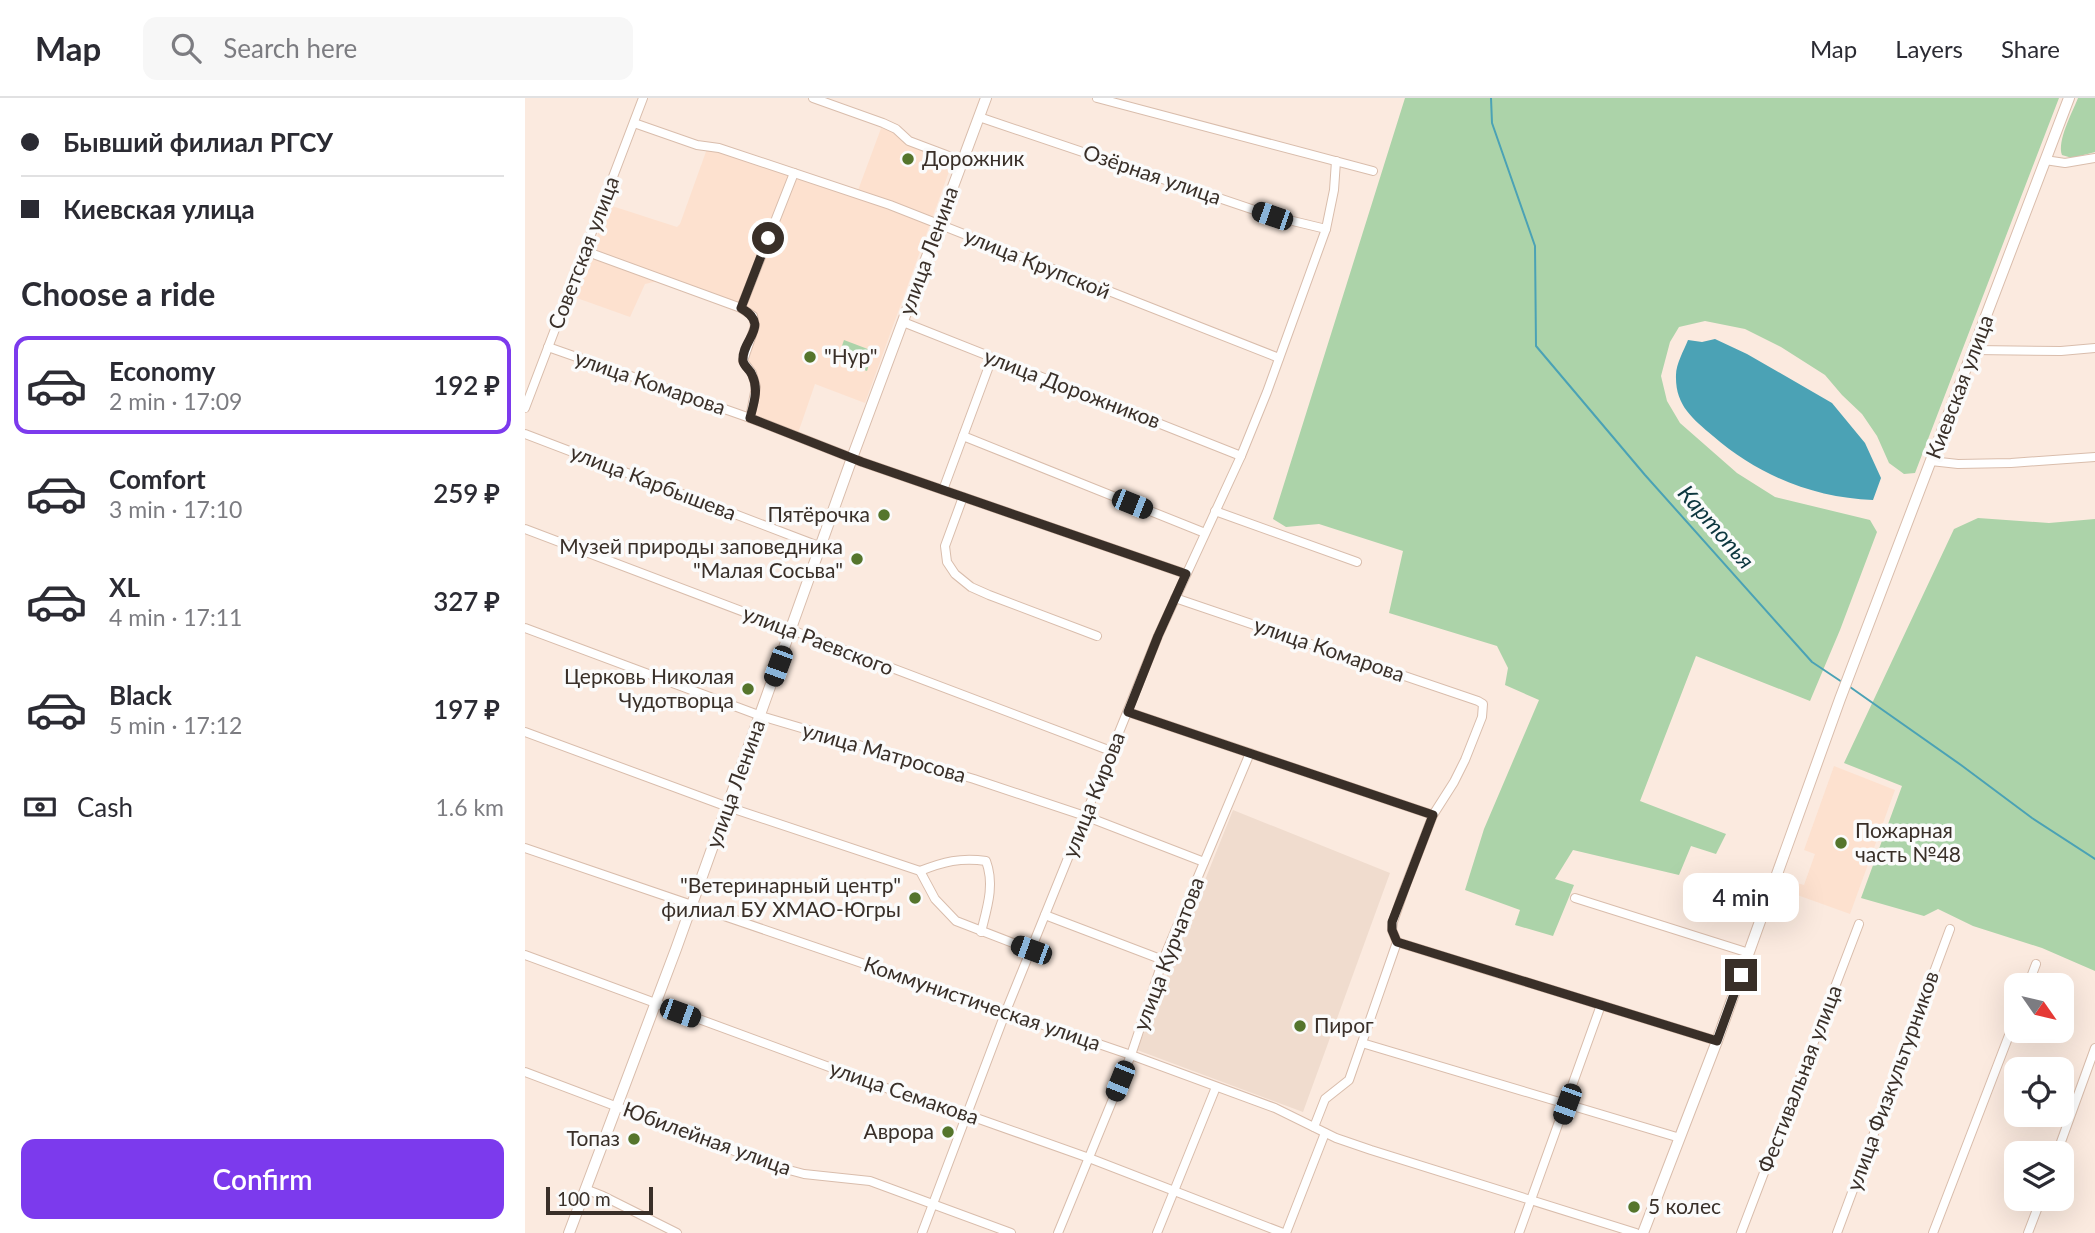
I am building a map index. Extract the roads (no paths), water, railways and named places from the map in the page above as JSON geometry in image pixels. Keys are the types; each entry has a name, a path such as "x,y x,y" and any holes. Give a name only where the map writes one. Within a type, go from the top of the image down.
{"main road":[{"name":"улица Ленина","path":"569,1233 692,906 852,458 986,98"},
{"name":"Киевская улица","path":"1749,953 1840,699 2069,98"},
{"path":"1643,1233 1749,953"}],"street":[{"name":"Советская улица","path":"525,408 643,98"},
{"path":"813,98 883,122 909,141 962,161"},
{"path":"1097,98 1373,171"},
{"name":"Озёрная улица","path":"979,117 1272,216 1327,229"},
{"name":"улица Крупской","path":"634,123 879,201 1279,358"},
{"path":"2045,160 2065,163 2095,158"},
{"name":"улица Кирова","path":"922,1233 1006,1011 1111,751 1175,598 1241,456 1279,358 1327,229 1336,161"},
{"path":"741,308 794,173"},
{"path":"585,251 741,308 753,316 755,326 744,357 744,365 752,373 756,387 750,418"},
{"name":"улица Дорожников","path":"903,322 1241,456"},
{"name":"улица Комарова","path":"548,347 750,418 852,458 1186,574"},
{"path":"1974,350 2061,351 2095,348"},
{"path":"943,490 992,358"},
{"name":"улица Карбышева","path":"525,434 821,547"},
{"path":"963,436 1205,533"},
{"path":"1931,461 1958,464 2011,463 2095,457"},
{"path":"963,497 945,547 947,562 954,574 980,591 1097,636"},
{"path":"1215,511 1357,562"},
{"name":"улица Раевского","path":"525,528 1111,751"},
{"name":"улица Комарова","path":"1175,598 1483,704 1482,717 1465,760 1433,815"},
{"name":"улица Матросова","path":"525,628 761,716 974,779 1085,816 1204,862"},
{"path":"1128,712 1433,815 1392,922 1397,942 1347,1083 1325,1099 1314,1127"},
{"path":"525,732 728,807 920,871 944,862 968,859 986,861 992,876 981,932"},
{"name":"улица Курчатова","path":"1058,1233 1131,1055 1163,960 1250,753"},
{"name":"Коммунистическая улица","path":"525,848 1131,1055 1275,1108 1325,1133 1370,1150 1636,1233"},
{"path":"920,871 935,899 956,921 1031,950"},
{"path":"1575,898 1749,953"},
{"path":"1045,915 1163,960"},
{"name":"Фестивальная улица","path":"1741,1233 1859,924"},
{"name":"улица Физкультурников","path":"1837,1233 1950,929"},
{"path":"1397,942 1717,1041"},
{"name":"улица Семакова","path":"525,955 966,1116 1089,1158 1284,1233"},
{"path":"2033,973 2036,964"},
{"path":"1519,1233 1601,1004"},
{"path":"1362,1043 1680,1138"},
{"path":"1933,1233 2006,1043"},
{"path":"2061,1141 2095,1048"},
{"name":"Юбилейная улица","path":"525,1072 789,1170 870,1181 1011,1233"},
{"path":"1157,1233 1216,1087"},
{"path":"1284,1233 1325,1133"},
{"path":"585,1189 677,1233"},
{"path":"2028,1233 2036,1211"}],"water":[{"path":"1715,339 1747,354 1832,403 1865,443 1881,478 1873,500 1829,495 1787,482 1730,450 1692,417 1678,395 1677,366 1688,340 1702,342"}],"waterway":[{"name":"Картопья","path":"1491,98 1492,123 1535,246 1536,346 1645,475 1812,662 1842,682"},
{"name":"Картопья","path":"1850,687 2032,818 2095,859"}],"place":[{"name":"Дорожник","path":"908,159"},
{"name":"\"Нур\"","path":"810,357"},
{"name":"Пятёрочка","path":"884,515"},
{"name":"Музей природы заповедника \"Малая Сосьва\"","path":"857,559"},
{"name":"Церковь Николая Чудотворца","path":"748,689"},
{"name":"Пожарная часть №48","path":"1841,843"},
{"name":"\"Ветеринарный центр\" филиал БУ ХМАО-Югры","path":"915,898"},
{"name":"Пирог","path":"1300,1026"},
{"name":"Аврора","path":"948,1132"},
{"name":"Топаз","path":"634,1139"},
{"name":"5 колес","path":"1634,1207"}]}
